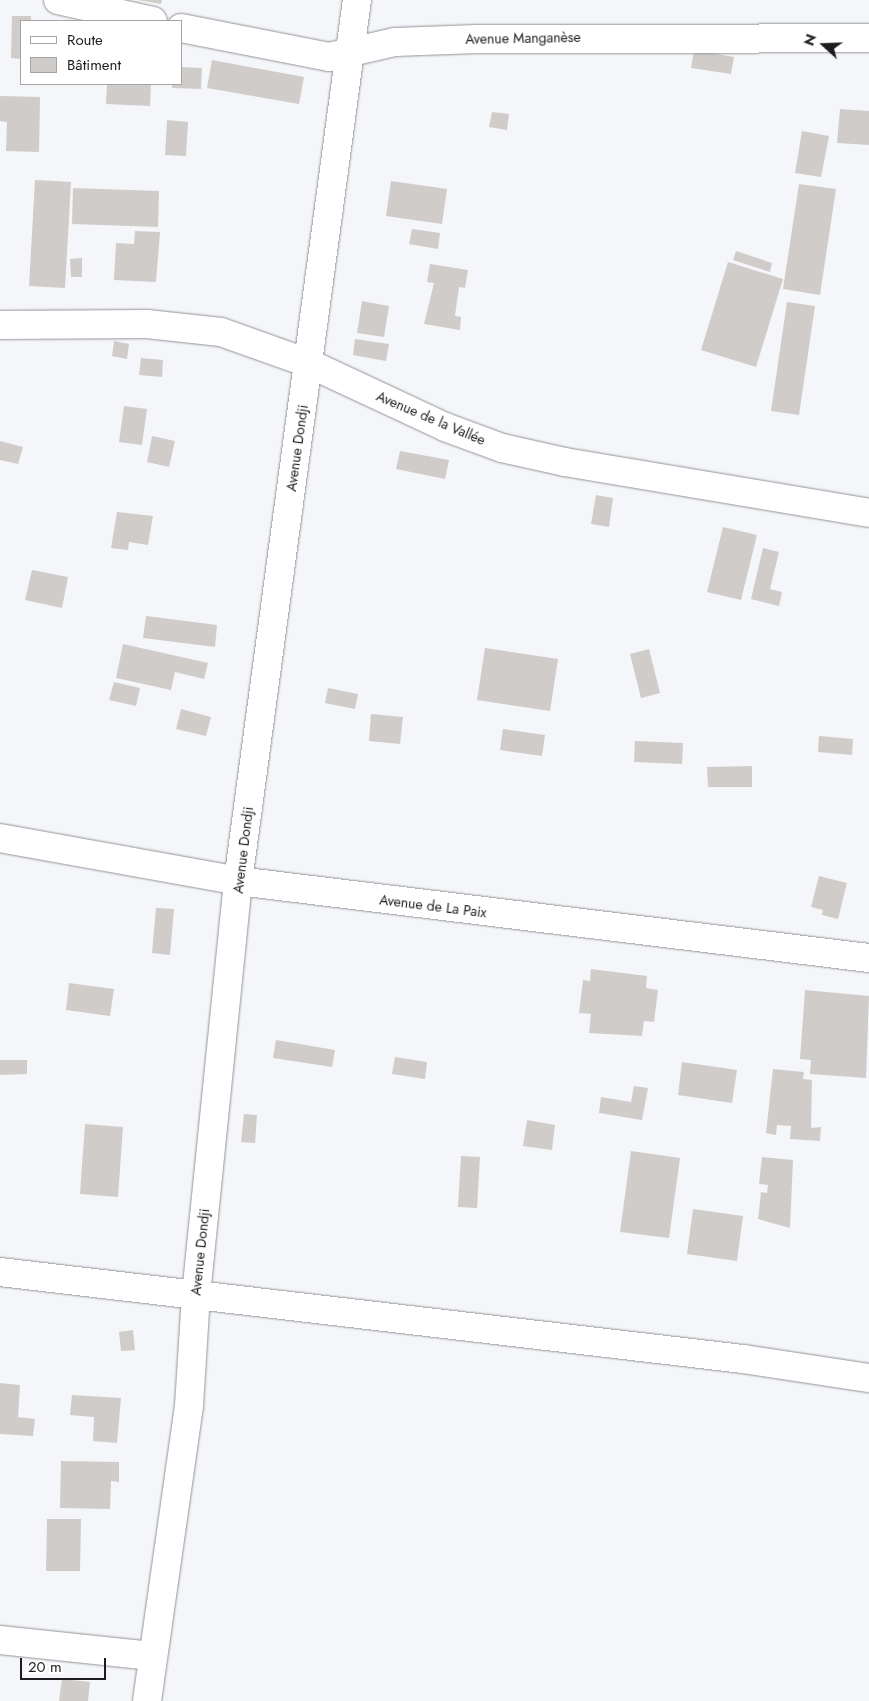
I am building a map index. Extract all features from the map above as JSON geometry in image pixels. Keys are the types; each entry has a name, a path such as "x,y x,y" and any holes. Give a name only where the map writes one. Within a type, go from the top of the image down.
{"street":[{"path":"58,0 148,20"},
{"name":"Avenue Dondji","path":"147,1701 189,1406 196,1295 238,880 348,54 357,0"},
{"name":"Avenue Manganèse","path":"182,28 309,55 348,54 383,44 477,39 869,38"},
{"name":"Avenue de la Vallée","path":"0,325 183,326 222,332 308,363 445,427 502,448 565,462 869,512"},
{"name":"Avenue de La Paix","path":"0,838 238,880 869,958"},
{"path":"0,1272 743,1359 869,1378"},
{"path":"0,1640 152,1656"}],"building":[{"path":"138,0 162,0 161,4"},
{"path":"12,16 31,16 31,20 20,20 20,59 11,58"},
{"path":"694,50 734,57 731,74 691,68"},
{"path":"212,60 304,77 299,104 207,88"},
{"path":"182,67 202,68 201,89 172,88 172,85 182,85"},
{"path":"107,85 151,85 150,106 106,104"},
{"path":"0,96 40,97 39,152 6,151 7,122 0,121"},
{"path":"840,109 869,111 869,145 837,143"},
{"path":"492,112 509,114 507,130 489,127"},
{"path":"167,120 188,122 186,156 165,155"},
{"path":"802,131 829,136 821,177 795,173"},
{"path":"35,180 71,182 65,288 29,286"},
{"path":"391,181 447,189 442,224 386,216"},
{"path":"799,184 836,189 820,295 783,289"},
{"path":"73,188 159,191 158,227 72,224"},
{"path":"412,229 440,233 438,249 409,244"},
{"path":"135,231 160,232 156,282 114,280 116,243 134,244"},
{"path":"736,251 772,263 770,272 733,260"},
{"path":"82,258 82,277 71,277 70,259"},
{"path":"728,262 783,279 756,367 701,350"},
{"path":"430,264 468,270 465,288 459,287 455,316 461,317 460,330 424,324 434,283 427,282"},
{"path":"362,301 389,306 384,337 357,333"},
{"path":"787,302 815,306 799,415 771,411"},
{"path":"355,339 389,344 386,361 353,355"},
{"path":"114,341 129,344 127,359 112,356"},
{"path":"141,358 163,360 162,377 139,375"},
{"path":"124,406 147,409 142,445 119,442"},
{"path":"152,436 175,441 169,467 147,462"},
{"path":"0,441 23,447 18,464 0,460"},
{"path":"400,451 449,460 445,479 396,469"},
{"path":"596,495 613,498 609,527 591,524"},
{"path":"117,512 153,516 148,545 129,542 128,550 111,548"},
{"path":"723,527 757,535 741,600 707,592"},
{"path":"763,548 779,552 770,589 782,592 779,606 751,599"},
{"path":"32,570 68,577 62,608 25,600"},
{"path":"146,616 217,625 215,647 143,638"},
{"path":"123,644 208,663 204,679 175,672 171,690 116,678"},
{"path":"485,648 558,659 550,711 477,700"},
{"path":"649,649 660,693 641,698 630,654"},
{"path":"114,682 140,688 136,706 109,700"},
{"path":"328,688 358,694 355,709 325,703"},
{"path":"181,709 211,717 206,736 176,729"},
{"path":"371,714 403,717 400,744 369,741"},
{"path":"503,729 545,735 542,756 500,750"},
{"path":"819,736 853,739 852,755 818,752"},
{"path":"635,741 683,743 682,764 634,762"},
{"path":"752,766 752,787 708,787 707,767"},
{"path":"819,876 847,883 838,919 822,915 823,910 811,907"},
{"path":"156,908 174,909 170,955 152,953"},
{"path":"591,969 647,976 646,988 658,990 654,1022 644,1021 642,1036 589,1033 591,1014 579,1013 583,980 590,981"},
{"path":"69,983 114,989 110,1016 66,1010"},
{"path":"805,990 869,996 866,1078 810,1074 811,1060 800,1059"},
{"path":"276,1040 335,1050 332,1067 273,1058"},
{"path":"395,1057 427,1062 425,1079 392,1074"},
{"path":"0,1060 27,1060 27,1074 0,1075"},
{"path":"682,1062 737,1070 732,1103 678,1095"},
{"path":"773,1069 804,1072 803,1079 812,1080 811,1128 821,1127 820,1141 790,1139 791,1126 777,1125 776,1135 766,1133"},
{"path":"634,1086 648,1088 642,1120 599,1113 601,1097 631,1102"},
{"path":"244,1114 257,1115 255,1143 241,1142"},
{"path":"527,1120 555,1125 552,1150 523,1146"},
{"path":"85,1124 123,1127 118,1197 80,1194"},
{"path":"631,1151 680,1158 669,1238 620,1232"},
{"path":"461,1156 480,1157 477,1208 458,1207"},
{"path":"762,1157 793,1160 790,1228 758,1219 761,1192 767,1193 768,1185 759,1184"},
{"path":"693,1209 743,1216 737,1261 687,1254"},
{"path":"133,1330 135,1350 121,1351 119,1332"},
{"path":"0,1383 20,1385 18,1417 35,1419 33,1436 0,1434"},
{"path":"72,1395 121,1398 117,1443 93,1441 94,1417 70,1415"},
{"path":"61,1461 119,1462 119,1482 111,1481 110,1509 60,1508"},
{"path":"47,1519 81,1519 80,1571 46,1571"},
{"path":"62,1679 90,1682 88,1701 59,1701"}]}
